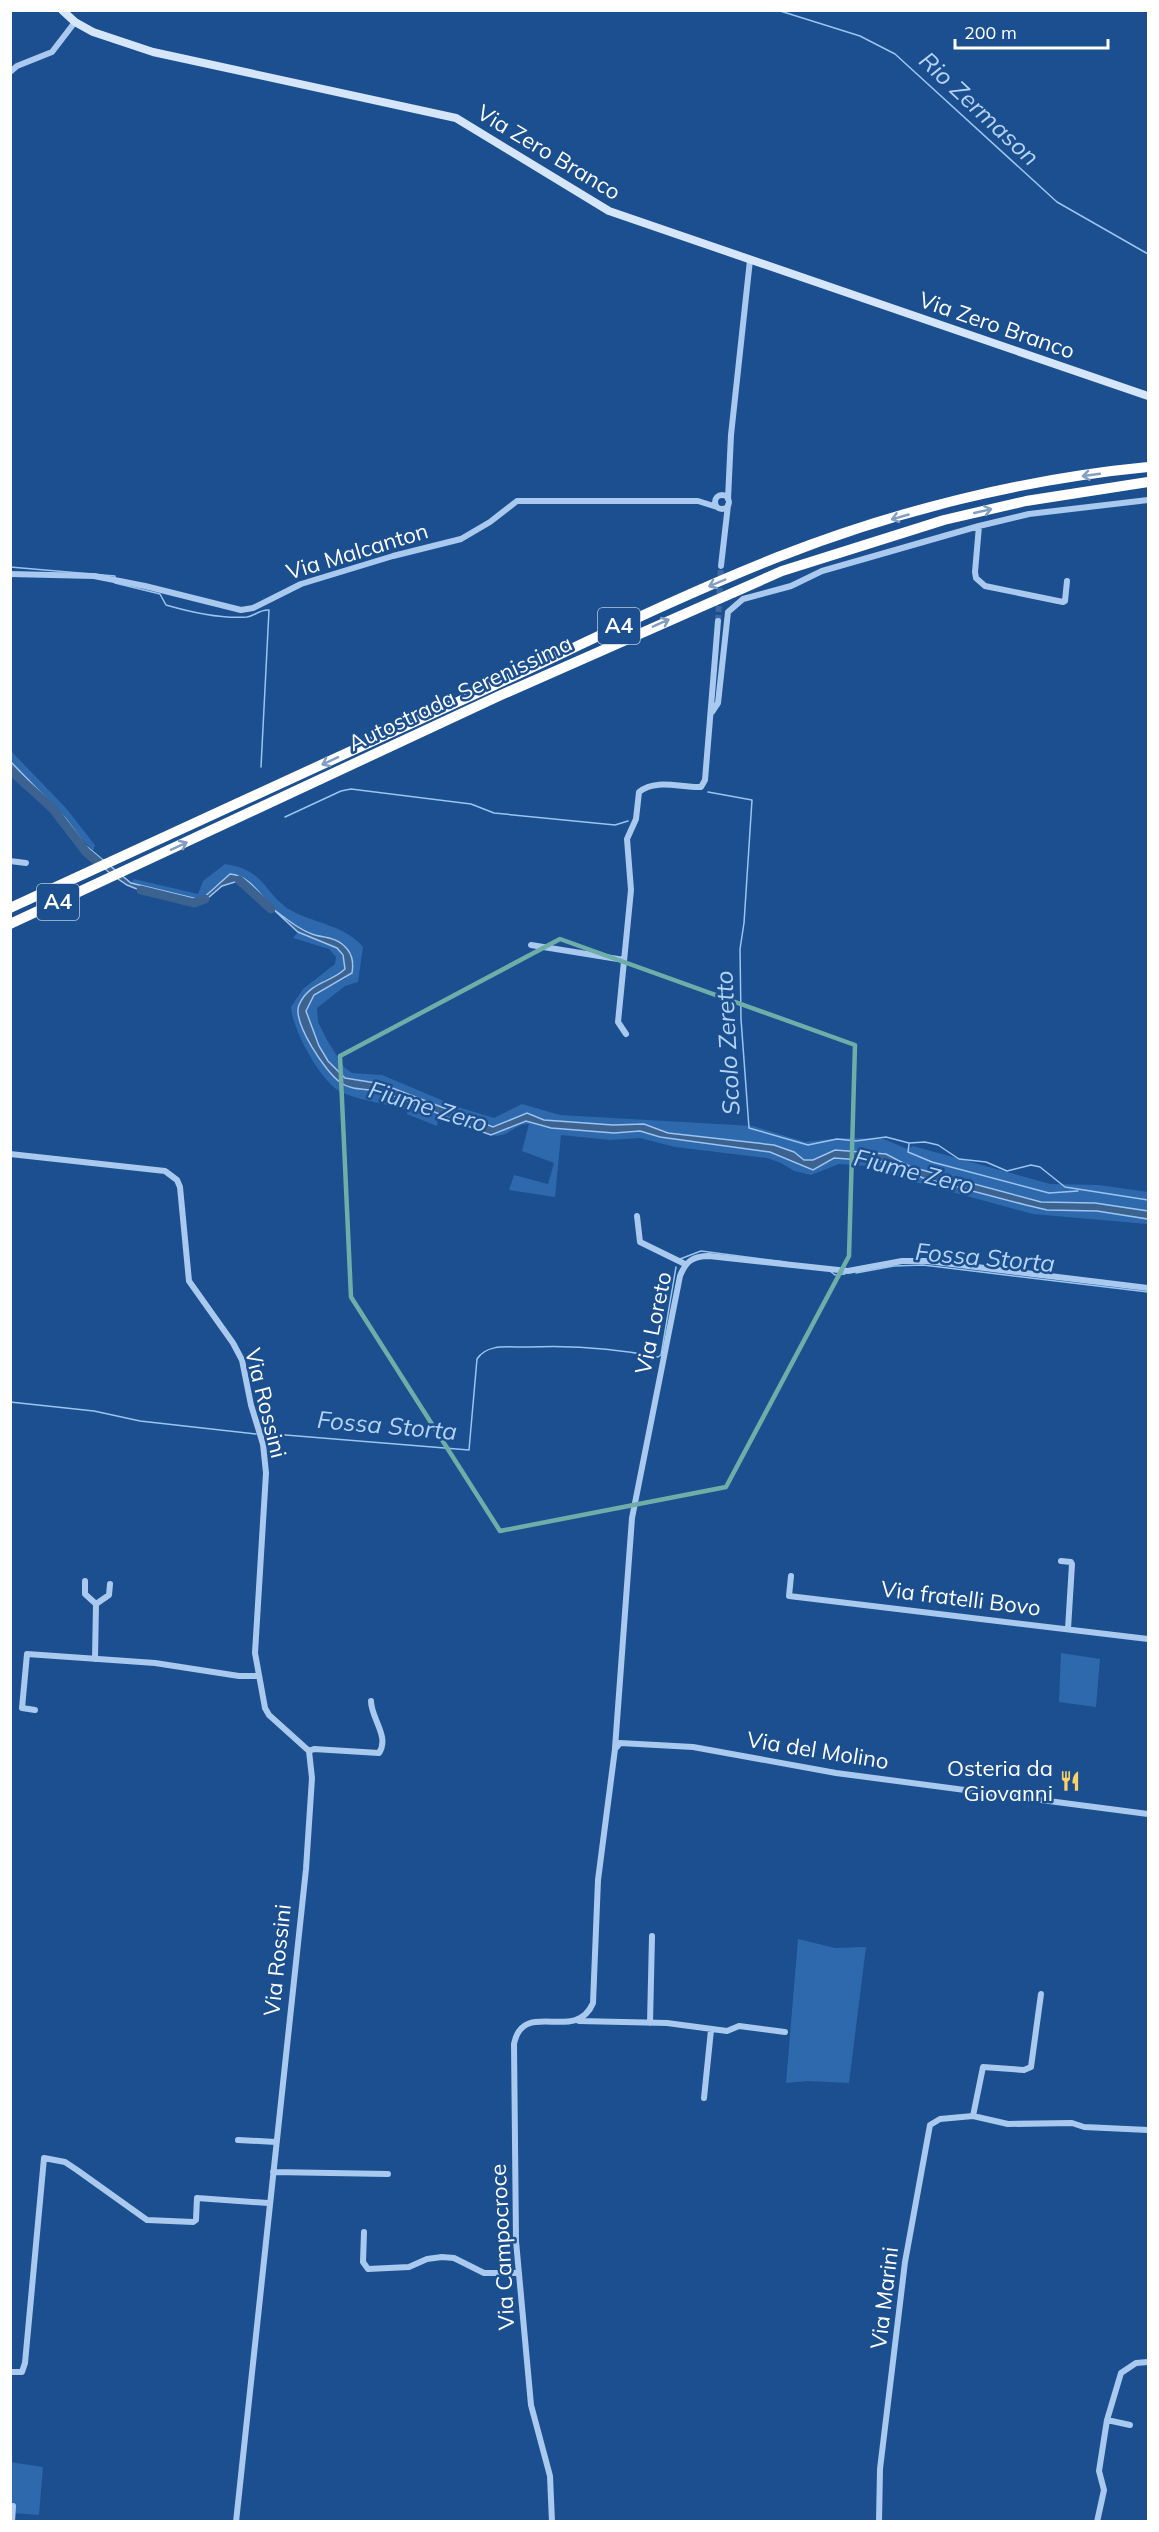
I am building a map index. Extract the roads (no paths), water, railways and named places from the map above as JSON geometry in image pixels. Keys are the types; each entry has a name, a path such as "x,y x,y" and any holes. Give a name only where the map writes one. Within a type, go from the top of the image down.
{"highway":[{"name":"Autostrada Serenissima","path":"10,908 666,604 780,556 862,528 938,506 1024,486 1149,467"},
{"name":"Autostrada Serenissima","path":"10,924 512,690 782,571 944,520 1026,501 1149,482"}],"main road":[{"name":"Via Zero Branco","path":"62,10 75,22 111,40 153,52 456,118 609,211 1149,396"}],"street":[{"path":"10,72 17,66 52,52 75,22"},
{"path":"721,566 728,502 730,435 750,260"},
{"name":"Via Malcanton","path":"10,574 84,575 116,580 247,610 301,584 393,556 461,539 490,522 517,501 710,502 728,488"},
{"path":"718,508 719,497 728,502"},
{"path":"712,712 718,703 724,624 728,612 735,604 872,555 979,526 1029,514 1149,500"},
{"path":"710,502 725,515"},
{"path":"718,508 728,502"},
{"path":"979,526 975,572 976,578 985,586 1063,602 1067,581"},
{"path":"626,1034 618,1022 632,890 627,839 636,819 639,792 651,785 701,788 705,780 718,621"},
{"path":"10,861 26,863"},
{"path":"531,945 624,960"},
{"name":"Via Rossini","path":"10,1155 165,1171 172,1175 180,1187 189,1281 233,1343 242,1360 266,1473 255,1653 257,1676 269,1715 309,1751 312,1778 306,1869 268,2203 236,2522"},
{"path":"637,1216 640,1242 685,1264"},
{"name":"Via Loreto","path":"615,1749 632,1518 669,1329 685,1264 699,1256 709,1256 848,1271 902,1261 927,1261 1149,1288"},
{"path":"1061,1561 1072,1564 1068,1629"},
{"name":"Via fratelli Bovo","path":"791,1576 789,1596 1149,1639"},
{"path":"85,1581 85,1594 96,1604 95,1659"},
{"path":"96,1604 109,1595 110,1584"},
{"path":"258,1590 267,1590"},
{"path":"35,1710 22,1708 27,1654 257,1676"},
{"path":"309,1751 315,1749 379,1753 382,1747 380,1727 371,1710 371,1701"},
{"name":"Via del Molino","path":"615,1749 620,1743 693,1747 836,1773 1149,1814"},
{"path":"578,2022 586,2017 593,2004 598,1880 615,1749"},
{"path":"650,2023 652,1936"},
{"path":"973,2116 983,2067 1024,2070 1031,2067 1041,1994"},
{"name":"Via Campocroce","path":"552,2522 550,2476 531,2405 516,2241 513,2066 516,2037 519,2031 529,2024 578,2022 650,2023 727,2031 739,2026 785,2032"},
{"path":"704,2098 711,2030"},
{"name":"Via Marini","path":"879,2522 880,2469 905,2262 930,2125 940,2119 973,2116 1008,2124 1072,2123 1084,2127 1149,2130"},
{"path":"238,2140 276,2142"},
{"path":"10,2372 22,2372 25,2363 41,2166 44,2158 49,2157 77,2170 147,2220 194,2222 197,2198 268,2203"},
{"path":"273,2172 388,2174"},
{"path":"364,2232 363,2262 368,2269 393,2270 442,2257 454,2258 484,2272 519,2272"},
{"path":"1097,2522 1104,2490 1099,2471 1107,2420 1121,2373 1136,2363 1149,2362"},
{"path":"1107,2420 1130,2425"},
{"path":"12,2522 13,2506"}],"water":[{"path":"10,761 66,819 85,845 131,883 201,900 230,874 238,876 250,883 276,911 293,924 312,934 338,941 345,947 352,957 352,973 314,995 306,1011 319,1046 328,1061 345,1078 382,1084 493,1127 527,1113 544,1120 613,1125 644,1124 668,1133 774,1145 794,1152 804,1160 813,1160 835,1150 886,1154 911,1167 1041,1202 1095,1203 1148,1211 1148,1219 1097,1211 1047,1210 923,1178 889,1162 834,1158 813,1170 770,1152 660,1137 640,1131 614,1133 551,1128 526,1121 491,1135 395,1096 345,1086 319,1058 305,1035 298,1013 303,997 345,969 343,955 337,948 298,932 249,887 238,881 222,886 201,904 142,891 127,885 87,853 53,809 11,766"}],"waterway":[{"name":"Rio Zermason","path":"777,10 860,36 895,54 1057,202 1148,254"},
{"name":"Scolo Zeretto","path":"10,567 115,576 115,578"},
{"name":"Scolo Zeretto","path":"115,583 160,594 166,605 206,614 247,617 269,610 261,767"},
{"name":"Fiume Zero","path":"10,770 53,809 86,852 99,863"},
{"name":"Scolo Zeretto","path":"285,817 341,791 351,789 471,804 494,813 615,825 628,821"},
{"name":"Scolo Zeretto","path":"708,792 752,800 744,923 740,949 741,1019 749,1128 808,1145 837,1139 856,1141 886,1137 909,1143 925,1142 938,1145 959,1159 986,1162 1007,1171 1031,1165 1040,1167 1065,1187 1148,1200"},
{"name":"Fiume Zero","path":"239,880 271,909"},
{"name":"Fiume Zero","path":"141,890 194,903 205,899"},
{"path":"909,1144 908,1152 932,1162 1049,1193 1078,1191"},
{"name":"Fossa Storta","path":"680,1259 701,1251 786,1262"},
{"name":"Fossa Storta","path":"856,1273 894,1266 923,1265 1148,1292"},
{"name":"Fossa Storta","path":"261,1433 469,1450 477,1359 482,1354 487,1350 501,1347 562,1346 609,1349 658,1357 661,1355 676,1267"},
{"name":"Fossa Storta","path":"830,1271 835,1275 845,1274"},
{"name":"Fossa Storta","path":"10,1402 94,1411 140,1421 256,1434"}],"tunnel":[{"path":"718,621 721,566"}],"place":[{"name":"Osteria da Giovanni","path":"1070,1781"}]}
